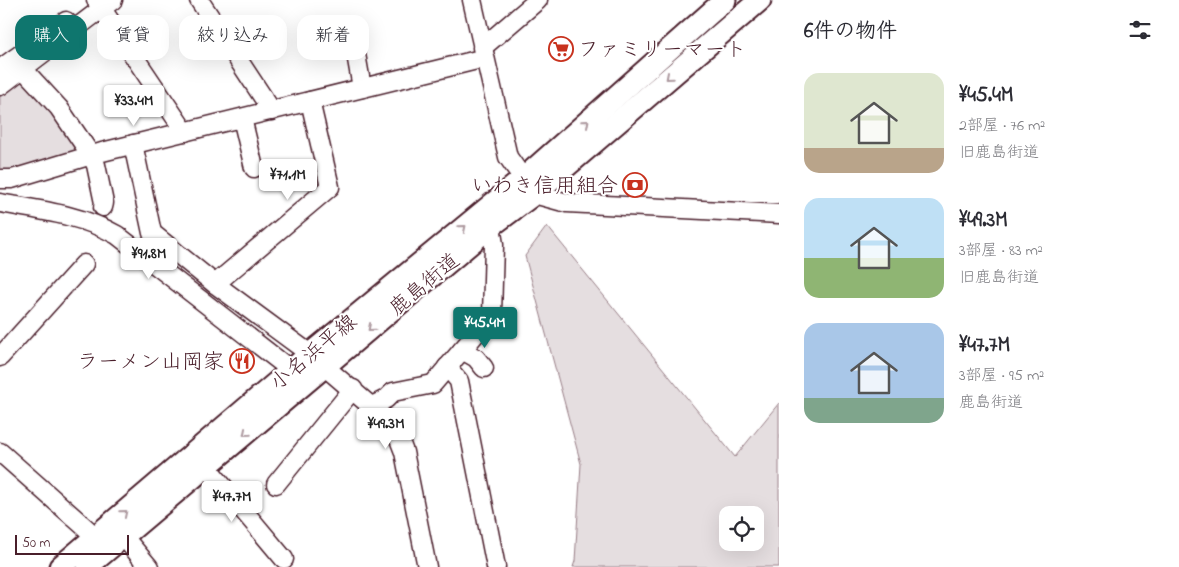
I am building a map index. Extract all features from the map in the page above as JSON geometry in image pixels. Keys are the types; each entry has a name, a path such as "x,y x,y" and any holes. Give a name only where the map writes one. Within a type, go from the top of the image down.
{"main road":[{"name":"小名浜平線","path":"60,567 101,544 291,370 318,361 529,186 725,0"},
{"name":"鹿島街道","path":"87,567 101,544 123,536 206,466 318,361 491,226 529,186 760,0"}],"street":[{"path":"199,0 272,111"},
{"path":"472,0 508,157 529,186 567,203 779,214"},
{"path":"0,179 12,179 133,144 362,88 483,53 538,0"},
{"path":"0,86 12,65 101,2 185,132"},
{"path":"357,60 362,88"},
{"path":"12,65 59,108 91,155 96,165 104,203 103,207"},
{"path":"215,284 330,187 310,101"},
{"path":"242,118 254,168"},
{"path":"133,144 152,234 318,361 394,426 404,452 427,567"},
{"path":"0,203 100,225 118,235 291,370"},
{"path":"372,406 386,399 393,392 434,384 492,315 494,245 491,226"},
{"path":"0,357 84,264"},
{"path":"462,350 476,358 484,368"},
{"path":"447,367 459,381 496,567"},
{"path":"276,484 353,390"},
{"path":"0,452 101,544"},
{"path":"206,466 284,559"},
{"path":"123,536 149,567"}],"shaded area":[{"path":"14,70 54,114 77,145 75,153 0,172 0,74"},
{"path":"547,226 735,457 779,403 779,567 573,567 575,561 581,464 525,256"}],"place":[{"name":"ファミリーマート","path":"561,49"},
{"name":"いわき信用組合","path":"635,185"},
{"name":"ラーメン山岡家","path":"242,361"}]}
